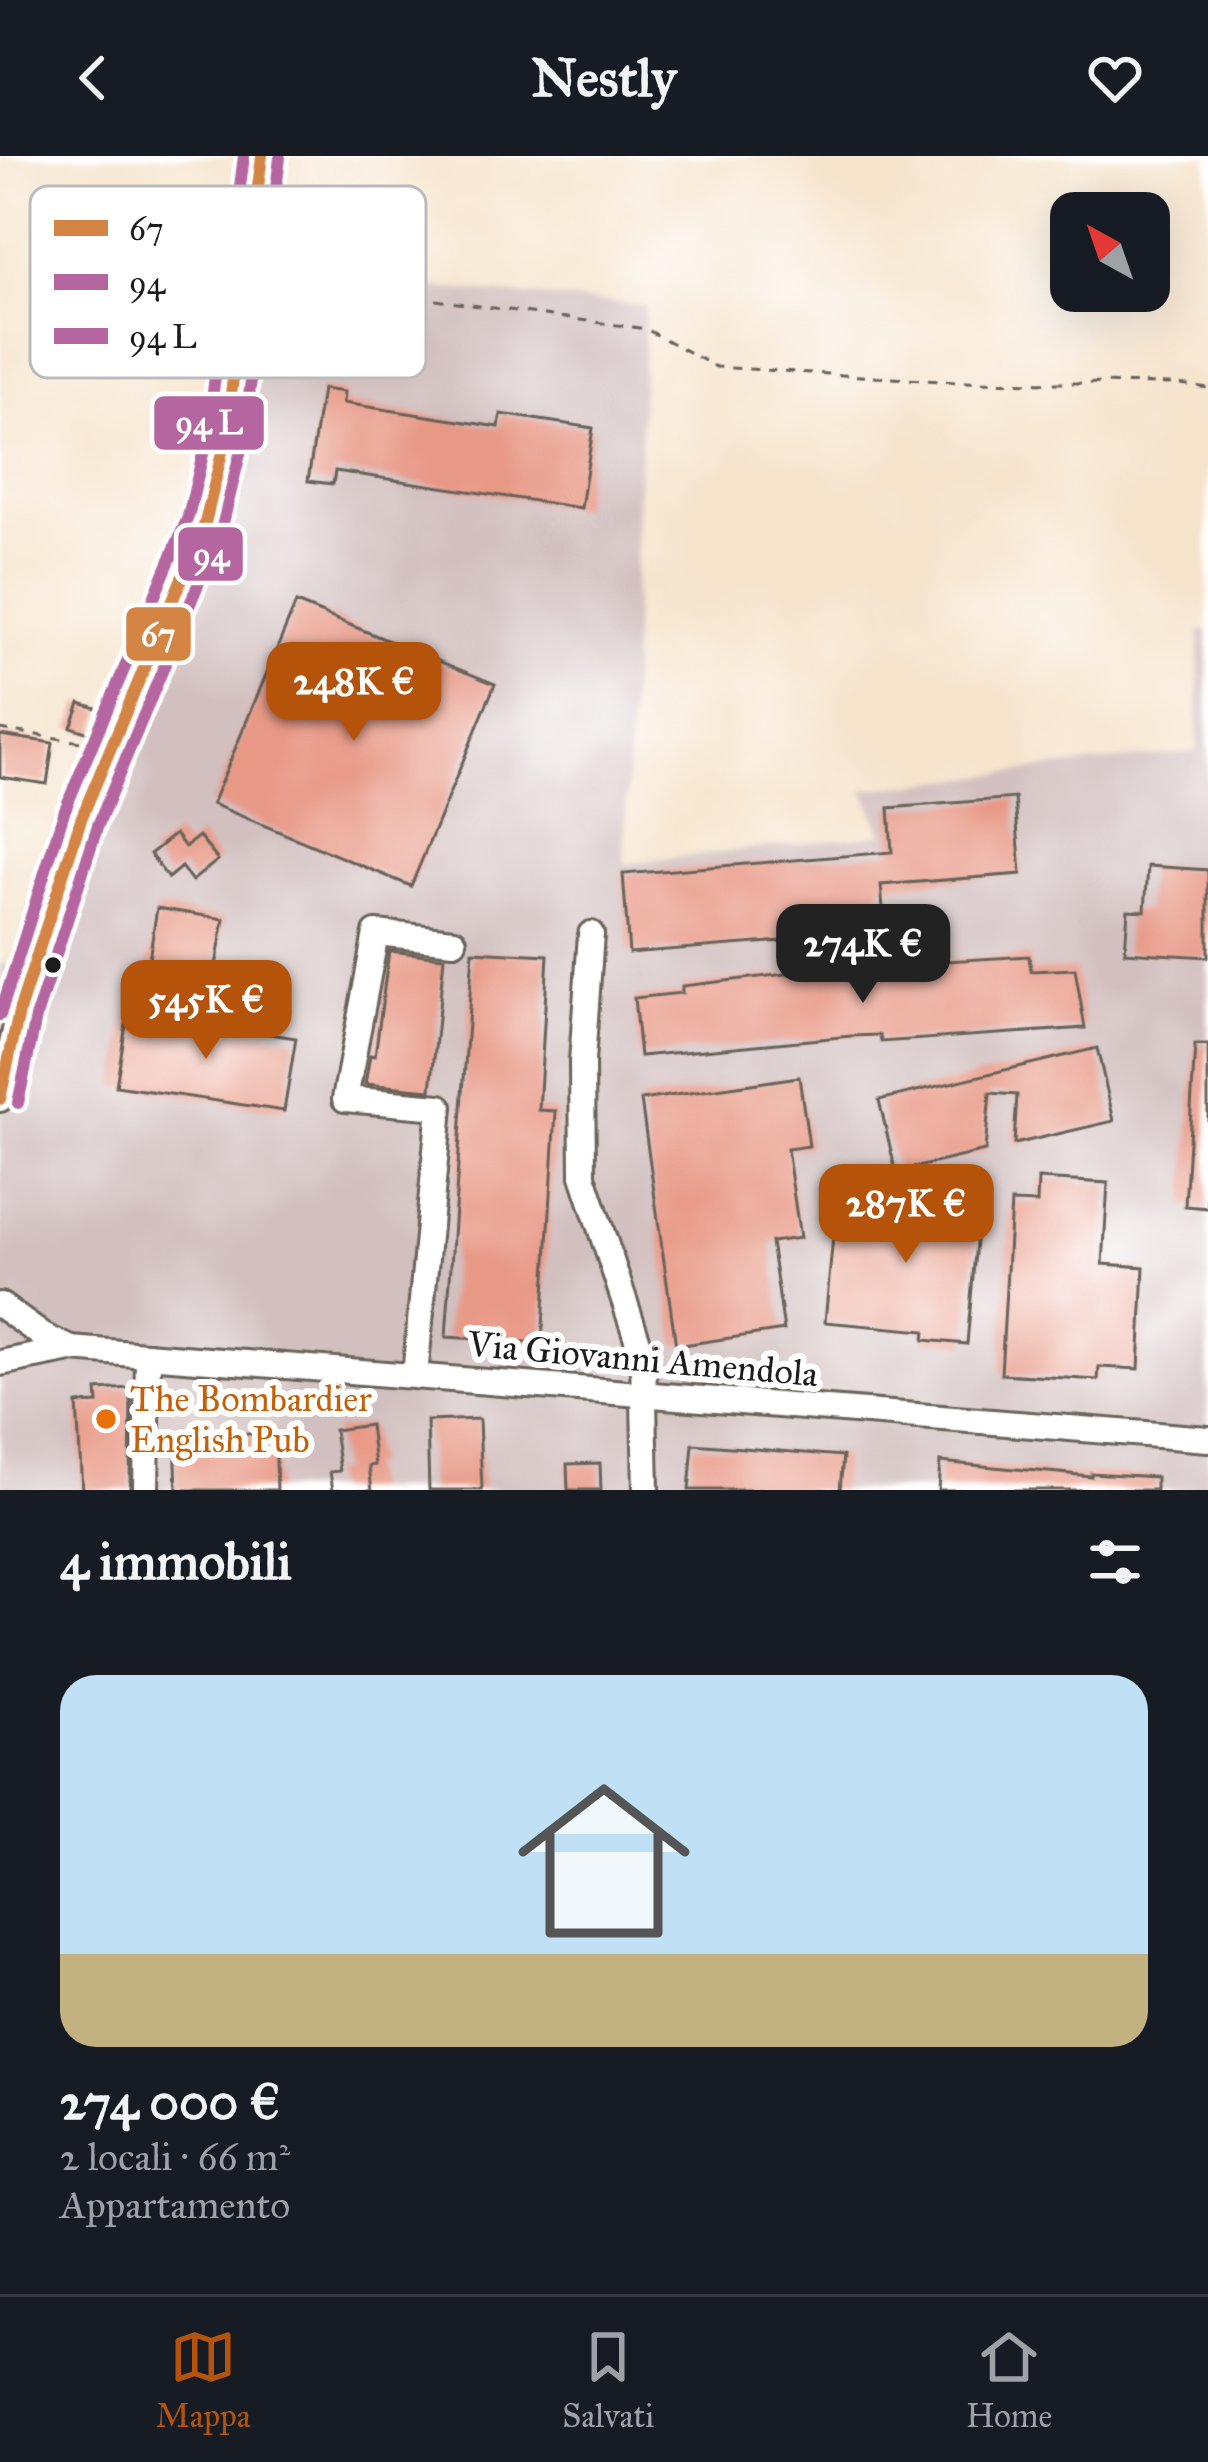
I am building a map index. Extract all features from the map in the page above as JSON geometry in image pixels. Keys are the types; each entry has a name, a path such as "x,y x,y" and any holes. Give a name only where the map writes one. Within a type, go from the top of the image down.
{"street":[{"path":"258,186 262,156"},
{"path":"0,1099 34,959 81,819 205,523 225,440 233,378"},
{"path":"415,1376 440,1107 345,1099 376,933 454,941"},
{"path":"591,934 582,1062 583,1177 644,1358 646,1490"},
{"name":"Via Giovanni Amendola","path":"0,1305 43,1336 71,1348"},
{"name":"Via Giovanni Amendola","path":"0,1364 71,1348 1208,1438"},
{"path":"146,1490 148,1354"}],"path":[{"path":"426,300 646,329 716,367 956,382 1208,388"},
{"path":"0,729 112,746"}],"shaded area":[{"path":"426,287 645,306 624,864 883,834 864,790 1197,751 1200,631 1208,631 1208,1490 0,1490 0,964 48,968 82,857 202,568 238,378 426,378"}],"building":[{"path":"322,389 344,392 343,403 499,427 501,414 593,428 581,508 335,471 333,484 308,481"},
{"path":"296,603 495,684 411,886 212,804"},
{"path":"80,703 103,710 95,735 71,727"},
{"path":"0,735 53,743 47,784 0,777"},
{"path":"1015,798 1021,874 881,885 885,933 629,953 623,874 892,852 889,808"},
{"path":"175,834 185,847 199,836 218,860 192,881 181,867 168,878 150,854"},
{"path":"1148,866 1208,870 1208,957 1125,952 1128,910 1145,911"},
{"path":"157,908 224,919 212,989 146,978"},
{"path":"389,951 444,957 431,1090 365,1084 370,1055 375,1056"},
{"path":"473,951 548,955 539,1110 556,1111 542,1343 446,1337"},
{"path":"1029,956 1031,971 1075,969 1085,1028 881,1042 880,1035 851,1036 640,1056 634,998 682,993 682,986 847,967"},
{"path":"128,1012 296,1038 284,1111 116,1086"},
{"path":"1195,1045 1208,1045 1208,1208 1185,1206"},
{"path":"1097,1048 1114,1121 1014,1144 1017,1095 990,1093 985,1151 896,1172 879,1100"},
{"path":"799,1077 809,1146 787,1149 800,1238 771,1242 784,1330 676,1346 641,1100"},
{"path":"1038,1179 1108,1183 1103,1264 1144,1267 1139,1369 1099,1367 1098,1380 1001,1374 1011,1202 1037,1203"},
{"path":"908,1190 980,1196 967,1344 924,1340 925,1331 825,1322 836,1204 906,1210"},
{"path":"131,1388 130,1490 82,1490 77,1404 98,1403 97,1390"},
{"path":"479,1419 482,1490 429,1490 427,1421"},
{"path":"370,1425 375,1465 369,1466 372,1490 333,1490 330,1472 340,1471 334,1430"},
{"path":"275,1433 277,1490 177,1490 175,1437"},
{"path":"693,1444 843,1456 840,1490 689,1490"},
{"path":"940,1462 1156,1477 1156,1490 938,1490"},
{"path":"600,1463 601,1490 568,1490 567,1464"}],"transit line":[{"path":"240,186 244,156"},
{"name":"67","path":"258,186 262,156"},
{"name":"94","path":"276,186 280,158"},
{"path":"0,1015 64,812 188,517 215,378"},
{"name":"67","path":"0,1099 20,1008 81,819 205,523 225,440 233,378"},
{"name":"94","path":"18,1103 37,1013 98,825 222,527 243,442 251,378"}],"place":[{"name":"The Bombardier English Pub","path":"106,1419"}]}
